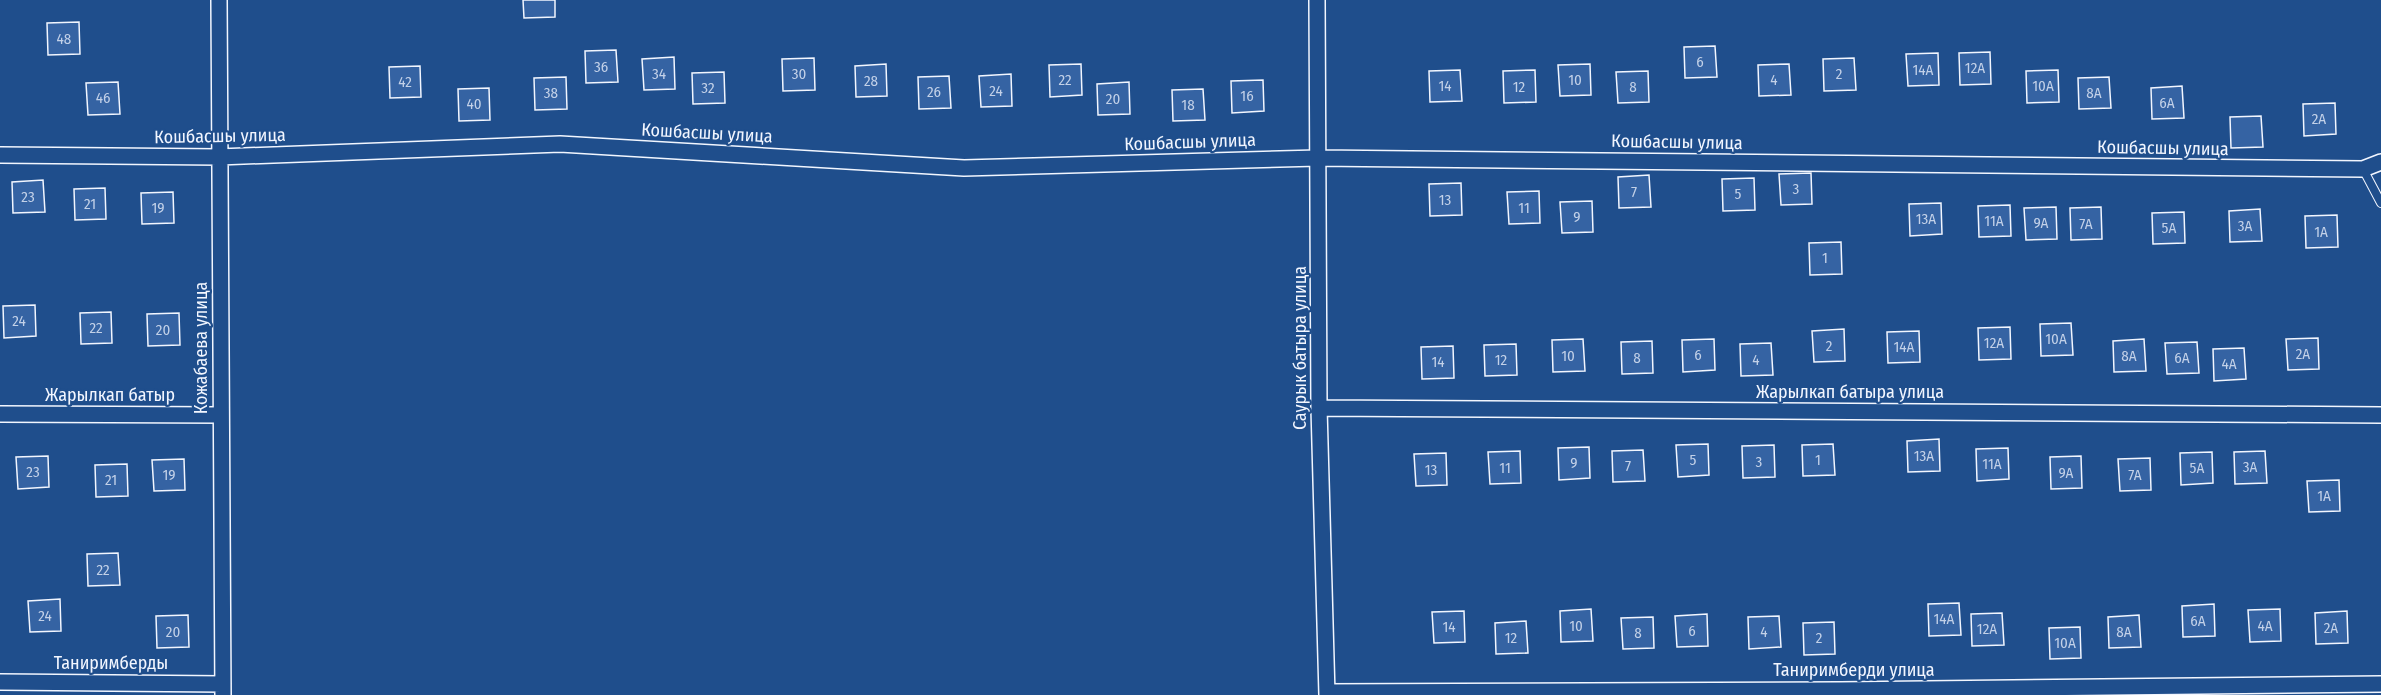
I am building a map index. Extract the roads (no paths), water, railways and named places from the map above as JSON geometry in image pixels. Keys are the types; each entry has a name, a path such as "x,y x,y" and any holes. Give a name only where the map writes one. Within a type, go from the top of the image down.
{"street":[{"name":"Кожабаева улица","path":"219,0 223,689"},
{"name":"Саурык батыра улица","path":"1317,0 1319,408 1327,693"},
{"name":"Кошбасшы улица","path":"0,155 219,157 560,144 963,168 1318,158 2363,169 2381,162"},
{"name":"Жарылкап батыра улица","path":"1319,408 2381,415"},
{"name":"Жарылкап батыр","path":"0,414 221,415"},
{"name":"Таниримберды","path":"0,682 223,689"},
{"name":"Таниримберди улица","path":"1327,693 2381,684"}],"lane":[{"path":"2363,169 2381,203"}]}
